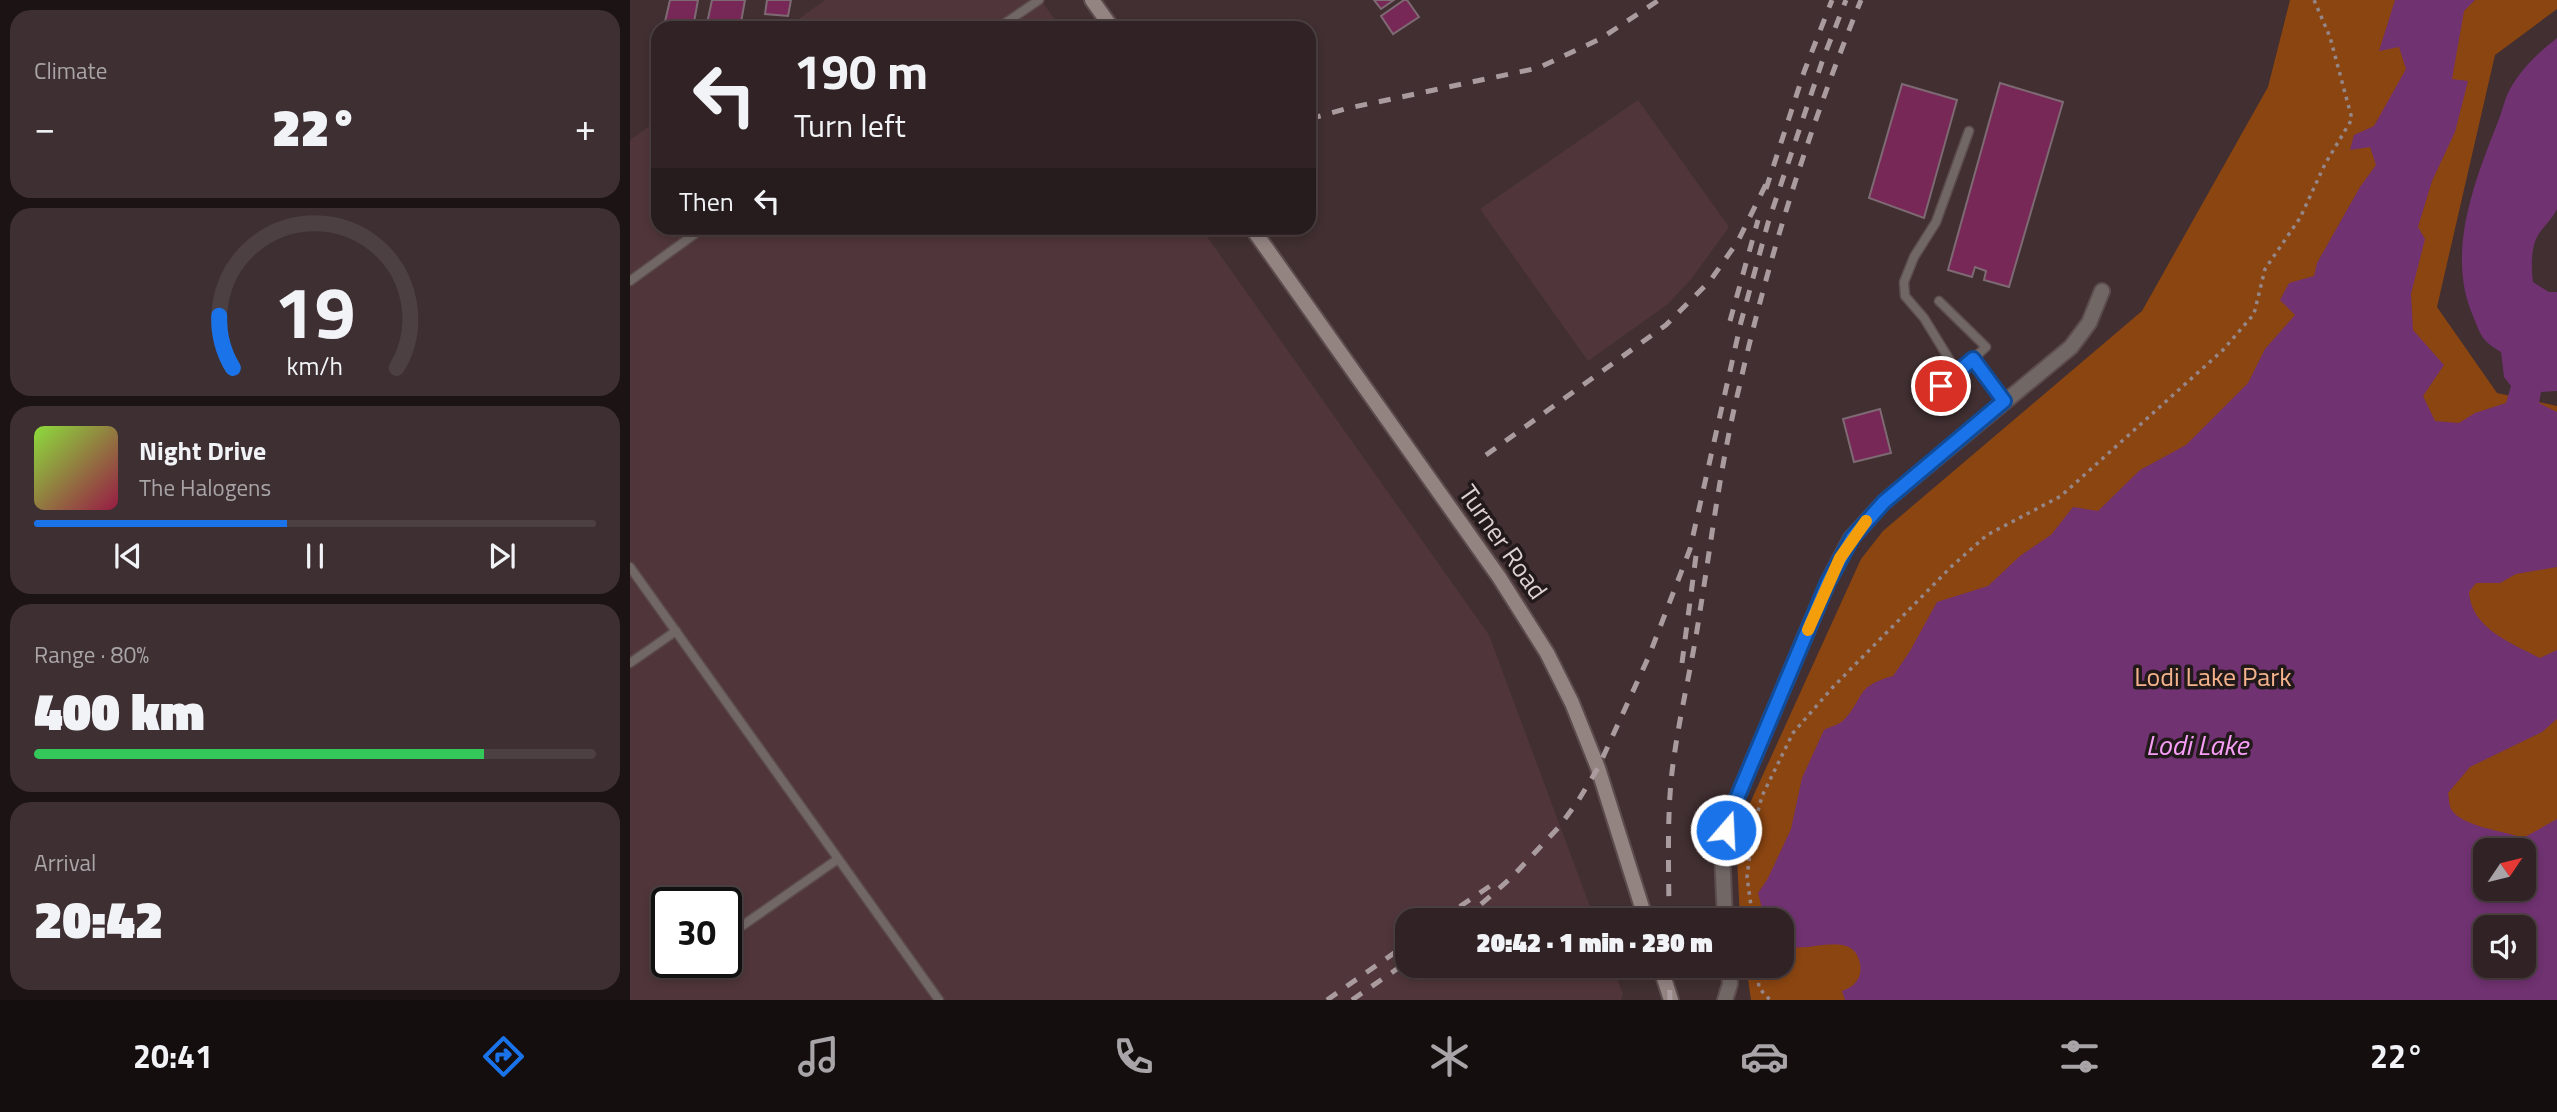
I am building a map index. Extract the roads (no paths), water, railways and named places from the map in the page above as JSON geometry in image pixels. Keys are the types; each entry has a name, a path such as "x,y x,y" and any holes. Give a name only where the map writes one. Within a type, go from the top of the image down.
{"main road":[{"path":"1092,0 1107,21"},
{"name":"Turner Road","path":"1257,235 1491,566 1547,653 1594,757 1642,908"},
{"path":"1664,978 1671,1000"}],"street":[{"path":"1724,908 1722,851 1732,810 1840,558 1852,538 1884,502 2081,337 2102,291"},
{"path":"1725,1000 1730,978"}],"lane":[{"path":"1008,21 1039,0"},
{"path":"1957,372 1924,318 1905,296 1904,282 1914,257 1936,222 1969,131"},
{"path":"630,281 694,235"},
{"path":"1924,399 1986,347 1939,301"},
{"path":"1973,359 2004,401"},
{"path":"630,567 939,1000"},
{"path":"630,663 676,631"},
{"path":"742,926 838,859"}],"water":[{"name":"Lodi Lake","path":"2395,0 2475,0 2464,11 2452,79 2468,81 2455,132 2432,181 2418,227 2425,239 2411,294 2413,330 2444,365 2423,396 2435,421 2459,423 2475,413 2506,403 2511,386 2504,377 2501,352 2490,345 2480,333 2465,292 2463,244 2472,194 2510,89 2531,61 2557,38 2557,209 2537,237 2532,265 2533,282 2549,292 2557,292 2557,391 2541,392 2539,403 2557,412 2557,567 2516,574 2500,583 2476,583 2469,592 2471,605 2477,615 2494,633 2540,658 2557,650 2557,719 2542,732 2470,767 2448,793 2451,809 2464,820 2523,838 2557,819 2557,1000 1845,1000 1842,991 1854,984 1860,973 1860,962 1855,952 1848,947 1830,944 1794,947 1794,908 1762,908 1758,893 1791,829 1802,778 1824,730 1844,720 1866,688 1893,676 1937,602 1988,586 2020,556 2051,535 2073,507 2098,511 2140,470 2186,445 2248,383 2265,349 2295,315 2280,300 2289,283 2314,276 2317,263 2360,187 2376,165 2370,147 2350,150 2354,135 2374,126 2406,69 2399,47 2379,51"}],"railway":[{"path":"1316,117 1538,68 1600,39 1659,0"},
{"path":"1766,189 1804,72 1832,0"},
{"path":"1477,908 1511,878 1559,827 1578,801 1598,768 1649,656 1690,549 1741,322 1768,223 1823,59 1846,0"},
{"path":"1669,908 1671,777 1727,443 1777,240 1825,95 1861,0"},
{"path":"1486,455 1666,325 1710,281 1738,241 1768,180"},
{"path":"1730,321 1758,220"},
{"path":"1682,663 1697,548"},
{"path":"1458,908 1493,884"},
{"path":"1327,1000 1395,952"},
{"path":"1352,1000 1395,970"},
{"path":"1669,978 1670,1000"}],"park label":[{"name":"Lodi Lake Park","path":"2213,677"}]}
